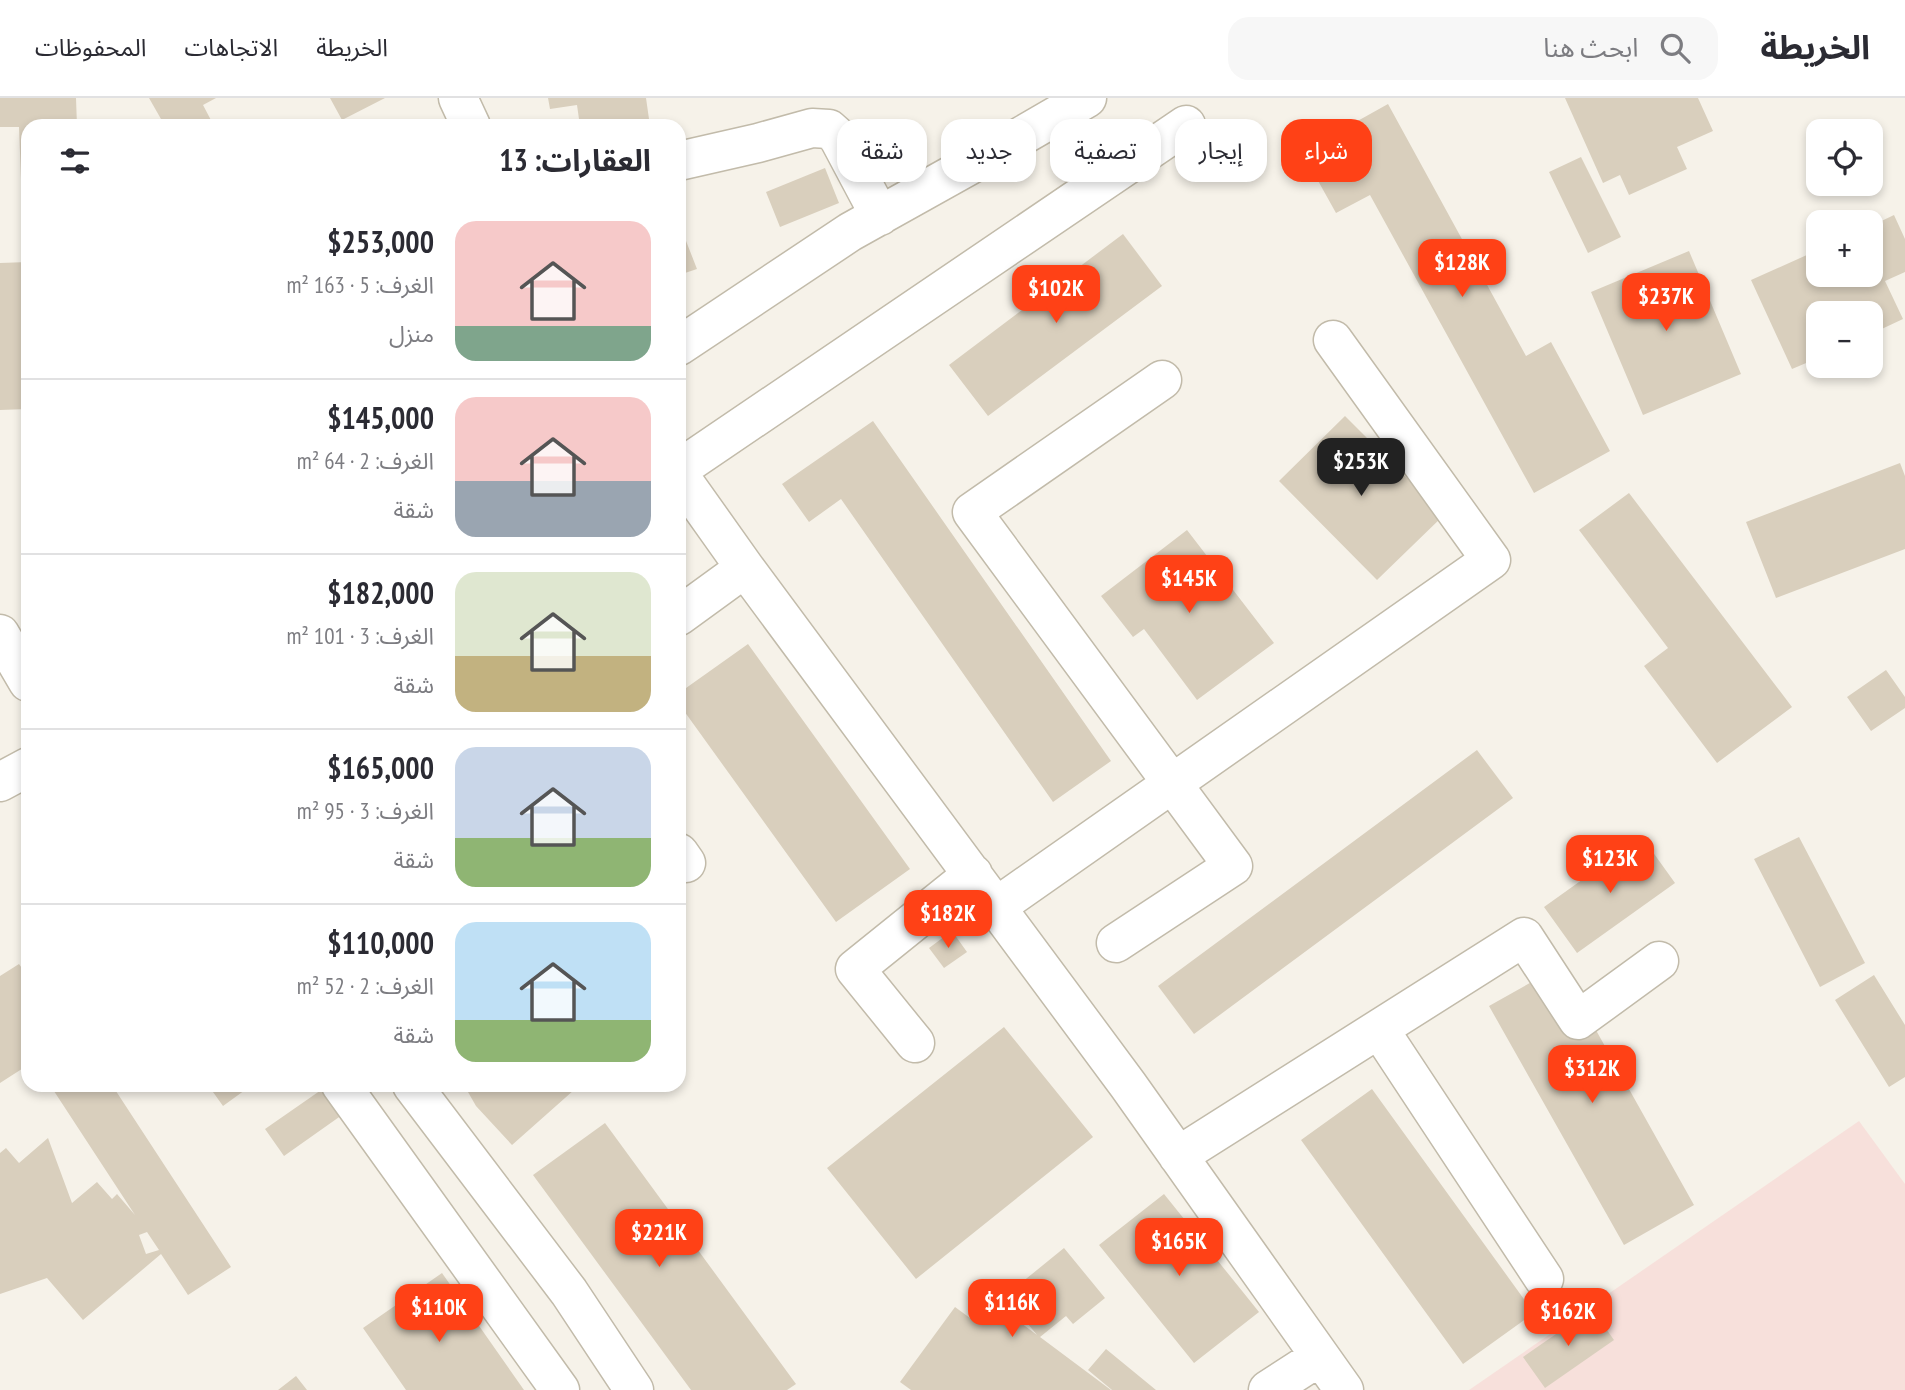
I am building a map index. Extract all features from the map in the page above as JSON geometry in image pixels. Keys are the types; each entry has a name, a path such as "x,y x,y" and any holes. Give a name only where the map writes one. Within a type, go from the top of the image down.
{"street":[{"path":"458,98 468,119"},
{"path":"686,341 850,232 1087,98"},
{"path":"686,159 812,128 829,129 838,137 880,216"},
{"path":"686,464 1175,132"},
{"path":"996,906 1490,560 1333,340"},
{"path":"1116,943 1233,866 972,512 1162,380"},
{"path":"686,485 973,874 1344,1390"},
{"path":"686,611 745,568"},
{"path":"0,634 21,670"},
{"path":"0,782 21,771"},
{"path":"915,1043 855,969 973,874"},
{"path":"1178,1156 1524,937 1578,1020 1659,961"},
{"path":"1379,1029 1544,1279"},
{"path":"346,1092 560,1390"},
{"path":"417,1092 569,1292 634,1390"},
{"path":"1268,1390 1319,1357"}],"shaded area":[{"path":"1859,1121 1905,1184 1905,1390 1469,1390"}],"building":[{"path":"0,98 76,98 77,119 21,119 21,179 19,127 0,127"},
{"path":"149,98 216,98 203,105 210,119 161,119"},
{"path":"330,98 385,98 344,119"},
{"path":"548,98 646,98 649,119 579,119 577,105 550,109"},
{"path":"1565,98 1698,98 1713,131 1677,147 1687,169 1629,195 1620,175 1603,183"},
{"path":"1388,104 1526,356 1551,342 1610,451 1534,493 1370,195 1336,213 1319,182 1372,182 1372,119 1361,119"},
{"path":"1581,157 1621,237 1588,253 1549,172"},
{"path":"825,168 839,203 780,227 766,192"},
{"path":"1894,215 1905,239 1905,272 1885,281 1903,319 1883,328 1883,301 1806,301 1806,363 1792,369 1751,280 1806,255 1806,287 1883,287 1883,220"},
{"path":"1123,234 1162,286 988,416 949,365"},
{"path":"686,241 697,269 686,273"},
{"path":"1689,251 1741,374 1643,415 1591,292"},
{"path":"21,262 21,409 0,410 0,263"},
{"path":"1345,416 1444,515 1377,580 1279,481"},
{"path":"873,421 1111,761 1053,802 841,499 809,522 782,484"},
{"path":"1900,463 1905,476 1905,549 1776,598 1746,522"},
{"path":"1629,493 1792,707 1717,763 1644,666 1668,648 1579,530"},
{"path":"1187,530 1274,643 1197,700 1144,629 1133,637 1101,596"},
{"path":"748,644 910,869 836,922 686,714 686,688"},
{"path":"1886,670 1905,697 1905,708 1871,731 1847,697"},
{"path":"1477,750 1513,798 1194,1034 1158,986"},
{"path":"1642,837 1675,883 1577,953 1544,907"},
{"path":"1799,837 1865,963 1820,987 1754,859"},
{"path":"952,931 967,952 944,968 929,948"},
{"path":"19,964 21,967 21,1070 0,1083 0,976"},
{"path":"1560,966 1694,1205 1624,1245 1489,1006"},
{"path":"1874,975 1905,1025 1905,1077 1889,1087 1835,1000"},
{"path":"1004,1027 1093,1137 916,1279 827,1168"},
{"path":"1372,1089 1534,1313 1463,1364 1301,1140"},
{"path":"55,1092 117,1092 231,1267 188,1295 161,1254 83,1320 47,1278 0,1294 0,1153 6,1148 19,1163 48,1138 72,1203 97,1182 112,1199 117,1194 135,1215","holes":["147,1232 159,1250 146,1254 139,1235"]},
{"path":"213,1092 242,1092 223,1106"},
{"path":"318,1092 327,1092 342,1115 284,1156 265,1129"},
{"path":"468,1092 572,1092 512,1145 476,1106"},
{"path":"605,1123 796,1384 787,1390 691,1390 533,1175"},
{"path":"1164,1194 1259,1312 1194,1363 1099,1245"},
{"path":"1064,1248 1105,1298 1073,1324 1066,1316 1040,1337 1111,1390 911,1390 900,1382 955,1307 970,1318 986,1297 1037,1335 1005,1296"},
{"path":"442,1273 524,1390 406,1390 363,1328"},
{"path":"1592,1309 1614,1340 1545,1388 1523,1357"},
{"path":"1106,1349 1156,1390 1112,1390 1088,1370"},
{"path":"296,1376 307,1390 278,1390"}]}
